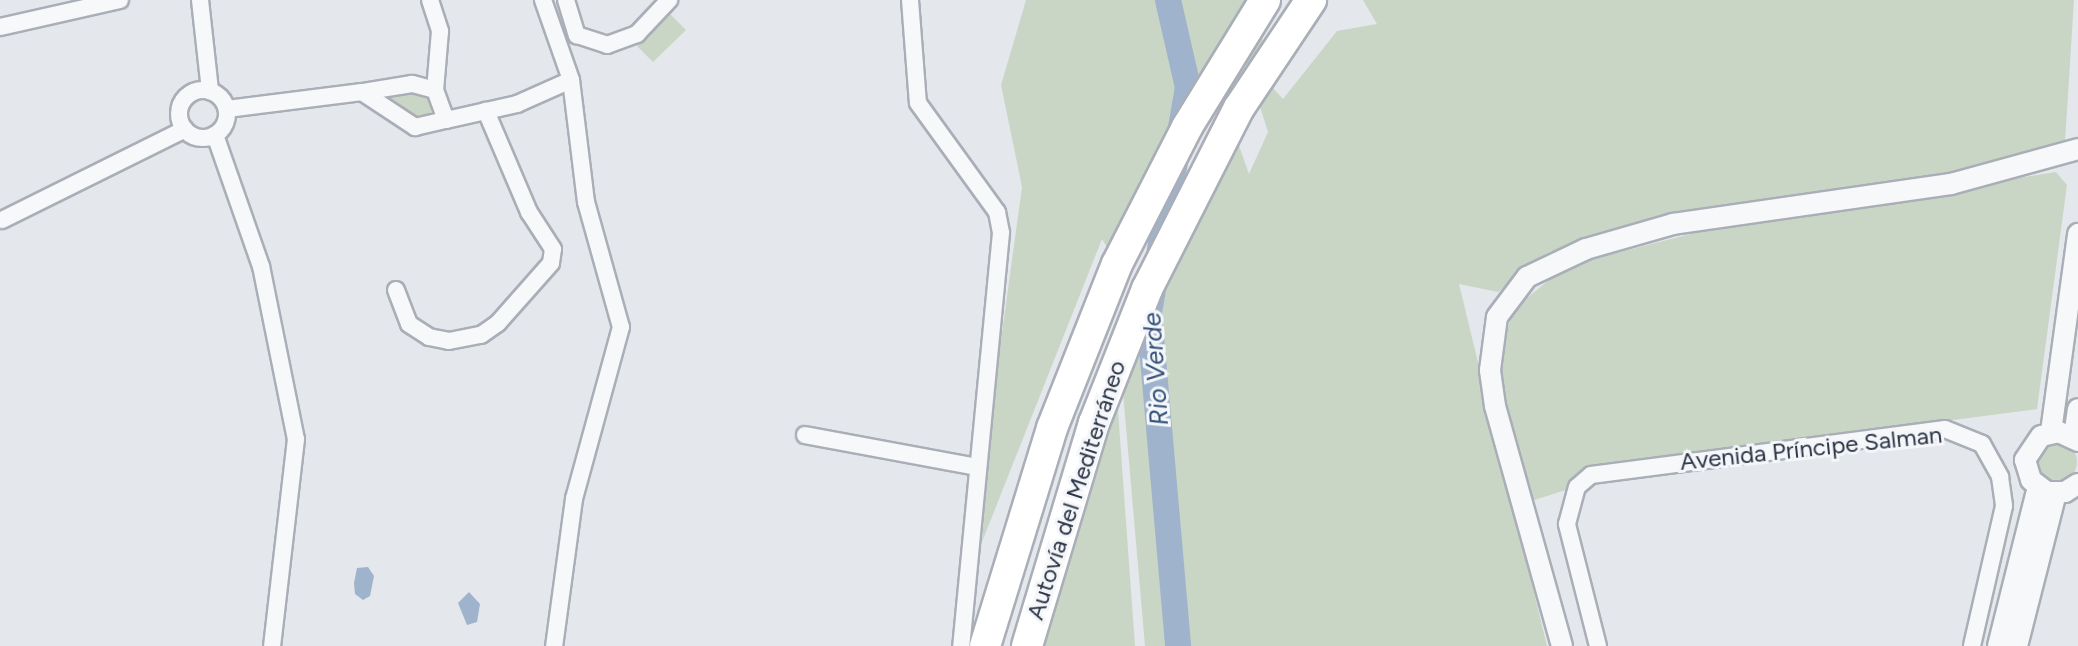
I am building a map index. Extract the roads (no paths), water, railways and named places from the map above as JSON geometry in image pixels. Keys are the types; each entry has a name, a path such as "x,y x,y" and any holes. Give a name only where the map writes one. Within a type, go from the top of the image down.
{"highway":[{"name":"Autovía del Mediterráneo","path":"985,646 1052,428 1077,365 1159,177 1265,0"},
{"name":"Autovía del Mediterráneo","path":"1027,646 1094,423 1170,239 1275,51 1311,0"}],"street":[{"path":"0,27 120,0"},
{"path":"200,0 210,91 227,109"},
{"path":"430,0 440,31 435,90 446,120"},
{"path":"543,0 571,80 586,202 621,327 574,499 554,646"},
{"path":"566,0 577,35 607,45 637,34 669,0"},
{"path":"910,0 918,103 997,212 1001,233 961,646"},
{"path":"362,92 415,127 486,111 571,80"},
{"path":"227,109 412,84 435,90"},
{"path":"210,91 195,92 183,101 180,116 185,129 197,137 215,135 223,127 227,109"},
{"path":"396,290 409,324 429,337 449,341 481,335 498,323 551,263 553,249 529,212 486,111"},
{"path":"1,219 185,129"},
{"path":"215,135 261,266 296,439 272,646"},
{"path":"1562,646 1495,406 1490,370 1497,317 1527,277 1586,249 1673,224 1951,184 2078,149"},
{"path":"2051,432 2078,234"},
{"path":"2017,646 2047,490 2025,460 2033,442 2051,432 2076,439 2078,409"},
{"name":"Avenida Príncipe Salman","path":"1598,646 1567,535 1577,487 1591,475 1945,429 1982,444 2000,477 2004,506 1972,646"},
{"path":"805,435 978,467"},
{"path":"2047,490 2078,484"},
{"path":"1998,646 2047,490"}],"water":[{"path":"368,567 374,576 370,596 363,600 355,594 354,583 357,568"},
{"path":"469,592 480,604 477,622 467,625 458,603"}],"waterway":[{"name":"Rio Verde","path":"1168,0 1188,87 1149,313 1178,646"}]}
